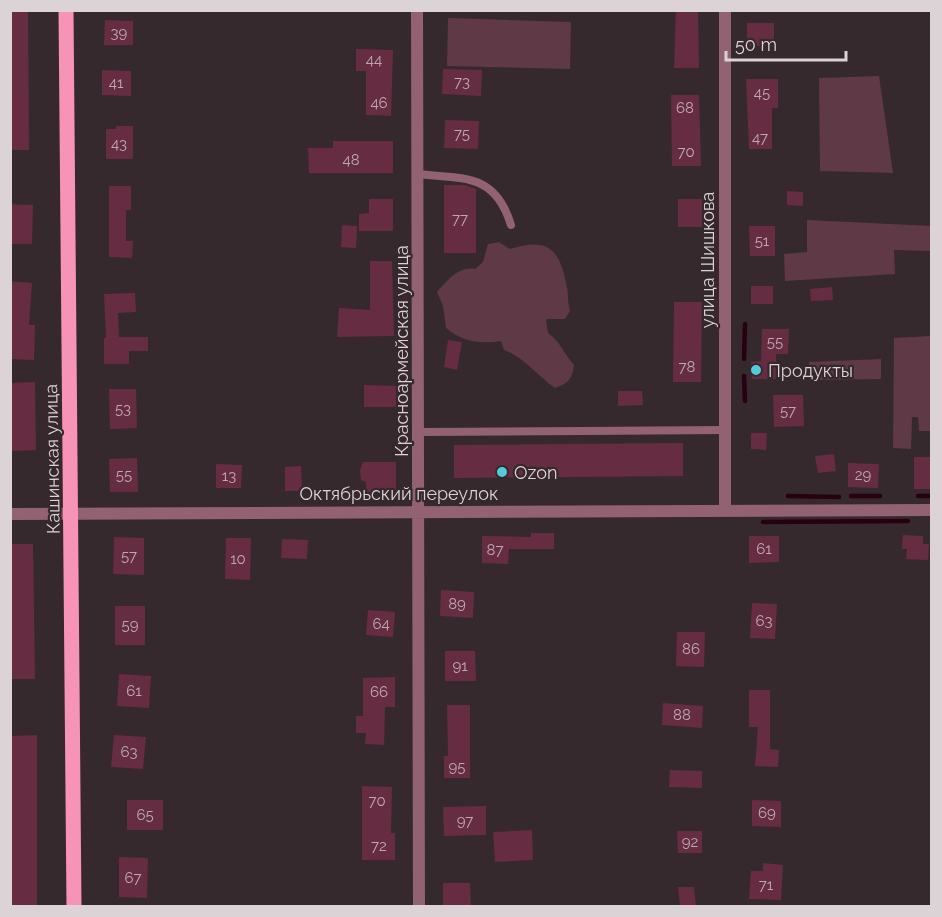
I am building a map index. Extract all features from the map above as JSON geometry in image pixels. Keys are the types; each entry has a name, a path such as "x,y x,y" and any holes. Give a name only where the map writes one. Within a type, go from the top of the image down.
{"main road":[{"name":"Кашинская улица","path":"66,10 74,906"}],"street":[{"name":"Красноармейская улица","path":"417,10 419,906"},
{"name":"улица Шишкова","path":"725,10 725,510"},
{"name":"Октябрьский переулок","path":"10,514 419,510 932,510"}],"lane":[{"path":"418,174 475,180 484,184 505,205 511,225"},
{"path":"419,432 726,430"}],"shaded area":[{"path":"448,18 571,22 570,69 447,66"},
{"path":"879,76 893,173 820,171 819,78"},
{"path":"807,220 931,226 931,251 894,250 895,274 785,281 784,254 807,252"},
{"path":"499,242 510,249 533,244 548,248 554,253 563,270 570,311 565,319 546,319 548,333 574,365 569,380 560,386 555,388 518,357 504,350 501,341 472,341 446,328 443,306 437,292 459,272 475,269 483,262 488,244"},
{"path":"931,336 931,431 919,431 918,417 912,417 911,449 893,448 894,338"},
{"path":"881,359 881,379 809,380 809,362"}],"building":[{"path":"10,10 28,10 29,150 10,150"},
{"path":"676,10 698,10 699,68 674,68"},
{"path":"105,20 133,21 133,45 104,45"},
{"path":"747,23 774,23 774,46 747,46"},
{"path":"356,49 393,50 391,116 366,115 366,71 356,71"},
{"path":"443,69 482,70 481,96 442,94"},
{"path":"102,70 131,71 131,96 102,95"},
{"path":"746,79 778,79 778,108 772,108 772,149 749,149"},
{"path":"671,95 699,95 701,166 672,166"},
{"path":"445,120 479,121 478,149 444,148"},
{"path":"116,126 133,126 133,159 106,159 106,129 116,129"},
{"path":"333,141 393,141 393,173 309,173 308,148 333,148"},
{"path":"444,185 465,185 476,189 476,253 444,253"},
{"path":"109,186 131,186 131,210 126,210 126,241 133,241 132,258 109,257"},
{"path":"787,191 803,192 803,206 787,205"},
{"path":"369,199 393,199 393,231 359,231 359,214 369,213"},
{"path":"678,199 702,199 702,227 678,227"},
{"path":"10,204 33,205 32,244 10,244"},
{"path":"342,225 357,226 356,248 341,247"},
{"path":"749,226 775,226 775,256 750,256"},
{"path":"370,261 392,261 394,336 337,337 339,308 370,310"},
{"path":"10,281 32,283 29,325 35,325 34,360 10,359"},
{"path":"751,286 773,286 773,304 751,304"},
{"path":"832,287 833,300 811,301 810,289"},
{"path":"135,293 136,312 118,313 119,337 148,337 148,351 129,351 129,364 104,364 104,338 106,338 104,294"},
{"path":"674,302 702,302 701,382 673,382"},
{"path":"762,329 789,329 788,354 776,354 777,379 752,379 751,362 761,361"},
{"path":"448,340 462,342 457,370 444,367"},
{"path":"35,382 36,450 10,451 10,383"},
{"path":"364,385 396,386 396,407 364,407"},
{"path":"109,389 136,389 137,428 110,429"},
{"path":"618,391 642,391 643,405 618,406"},
{"path":"773,395 803,395 804,426 774,427"},
{"path":"751,433 767,433 766,450 751,449"},
{"path":"683,443 683,476 454,478 454,445"},
{"path":"834,454 836,471 818,473 815,456"},
{"path":"914,457 932,457 932,489 914,489"},
{"path":"137,458 138,492 110,492 109,459"},
{"path":"363,462 396,462 396,491 366,492 366,482 361,480 360,470"},
{"path":"848,463 879,464 878,488 848,487"},
{"path":"216,464 242,465 241,488 216,488"},
{"path":"301,466 302,491 285,491 285,467"},
{"path":"531,533 554,533 554,549 509,549 508,564 482,563 482,536 531,537"},
{"path":"903,535 923,536 923,544 929,544 928,560 906,559 907,549 902,549"},
{"path":"749,536 779,536 779,562 749,563"},
{"path":"114,537 144,538 144,575 113,574"},
{"path":"226,538 251,538 250,580 225,579"},
{"path":"282,539 308,540 307,559 281,558"},
{"path":"10,544 33,544 35,679 10,679"},
{"path":"441,590 474,592 473,618 440,616"},
{"path":"752,603 777,604 775,639 750,638"},
{"path":"115,606 145,606 145,645 115,645"},
{"path":"368,610 395,612 393,637 366,635"},
{"path":"677,632 705,632 704,667 676,666"},
{"path":"445,651 475,651 476,681 445,681"},
{"path":"119,674 151,676 149,708 117,706"},
{"path":"395,677 395,707 385,707 384,745 365,744 366,733 356,733 356,716 363,716 363,678"},
{"path":"749,690 770,690 770,749 779,750 778,767 755,766 758,727 749,727"},
{"path":"663,703 703,706 702,728 662,725"},
{"path":"447,705 470,705 470,778 444,778 444,756 448,756"},
{"path":"37,735 37,906 10,906 10,736"},
{"path":"114,735 146,737 143,769 111,767"},
{"path":"670,770 702,771 702,788 669,787"},
{"path":"362,786 392,787 391,833 395,833 395,860 362,860"},
{"path":"127,800 163,800 163,830 127,830"},
{"path":"752,800 781,801 781,827 752,826"},
{"path":"486,806 486,835 444,836 443,807"},
{"path":"532,830 533,860 495,862 493,832"},
{"path":"677,831 702,831 702,853 678,853"},
{"path":"119,857 148,858 147,898 119,897"},
{"path":"763,863 783,865 781,900 749,899 751,871 763,871"},
{"path":"443,883 470,883 471,905 443,905"},
{"path":"678,887 694,887 696,906 680,906"}],"waterway":[{"path":"744,359 745,324"},
{"path":"744,376 745,401"},
{"path":"788,496 839,497"},
{"path":"851,496 880,496"},
{"path":"918,496 932,496"},
{"path":"763,522 908,521"}],"place":[{"name":"Продукты","path":"756,370"},
{"name":"Ozon","path":"502,472"}]}
